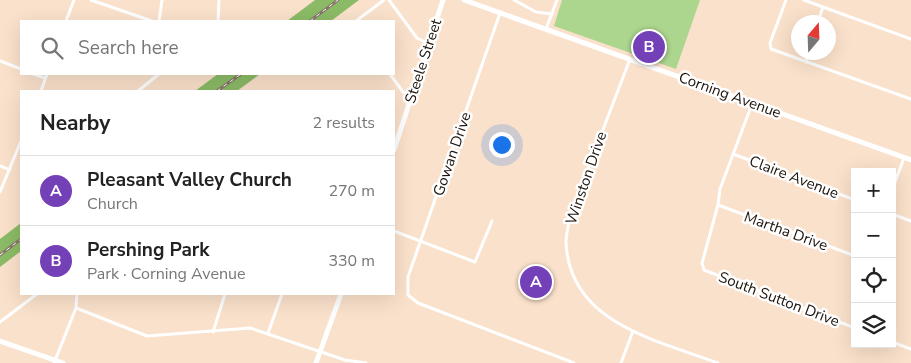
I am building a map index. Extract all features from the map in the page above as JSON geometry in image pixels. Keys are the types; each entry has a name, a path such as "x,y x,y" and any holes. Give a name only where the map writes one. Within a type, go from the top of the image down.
{"street":[{"path":"66,20 74,0"},
{"path":"91,0 149,20"},
{"path":"159,20 162,0"},
{"path":"218,20 219,0"},
{"path":"357,20 384,0"},
{"path":"389,0 417,38 429,44"},
{"name":"Steele Street","path":"396,135 412,95 443,0"},
{"name":"Corning Avenue","path":"464,0 911,160"},
{"path":"514,0 536,12 552,14"},
{"path":"546,29 557,0"},
{"path":"786,0 770,43 771,49 911,99"},
{"path":"804,0 911,39"},
{"path":"820,15 823,7"},
{"name":"Gowan Drive","path":"500,12 408,277 408,295 418,302 574,363"},
{"name":"Winston Drive","path":"630,59 570,216 566,242 571,270 582,292 593,306 614,323 718,363"},
{"path":"0,62 20,70"},
{"path":"35,75 45,78"},
{"path":"41,90 46,75"},
{"path":"139,90 158,75"},
{"path":"391,75 404,92 412,95"},
{"path":"718,205 720,190 752,103"},
{"path":"0,192 20,145"},
{"name":"Claire Avenue","path":"733,154 851,198"},
{"path":"896,179 904,158"},
{"path":"0,166 10,170"},
{"name":"Martha Drive","path":"718,205 851,255"},
{"name":"South Sutton Drive","path":"718,205 702,263 704,270 851,326"},
{"path":"896,215 911,221"},
{"path":"395,231 475,262 492,221"},
{"path":"0,322 36,295"},
{"path":"55,362 76,308 77,295"},
{"path":"213,332 225,295"},
{"path":"268,333 282,295"},
{"path":"316,363 341,295"},
{"path":"76,308 146,336 250,328 320,351 366,363"},
{"path":"621,363 633,331"},
{"path":"1,340 55,362 63,363"},
{"path":"896,344 911,350"}],"green space":[{"path":"315,0 359,0 332,20 288,20"},
{"path":"562,0 700,0 676,69 554,26"},
{"path":"217,75 259,75 238,90 196,90"},
{"path":"20,224 20,252 0,267 0,239"}],"railway":[{"path":"311,20 338,0"},
{"path":"218,90 240,75"},
{"path":"0,255 20,240"}],"place":[{"name":"Pershing Park","path":"649,47"},
{"name":"Pleasant Valley Church","path":"536,282"}]}
